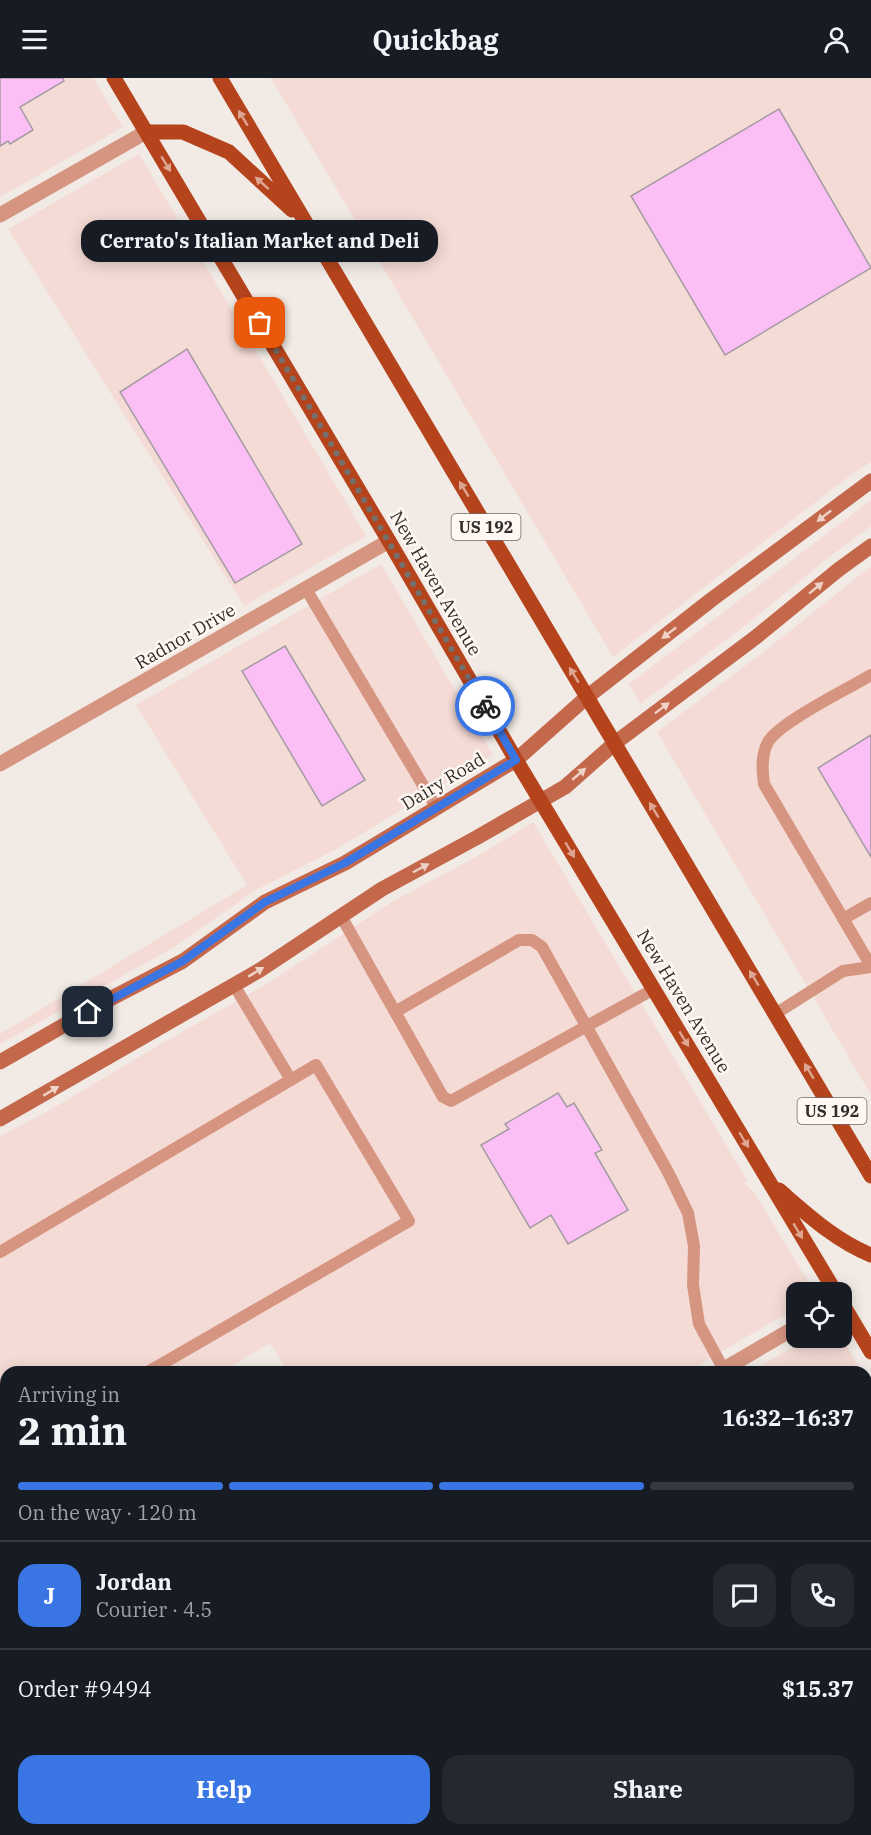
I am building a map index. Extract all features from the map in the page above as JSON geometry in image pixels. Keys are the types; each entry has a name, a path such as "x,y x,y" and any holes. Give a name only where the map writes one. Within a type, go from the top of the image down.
{"main road":[{"name":"New Haven Avenue","path":"114,78 516,760 829,1282"},
{"name":"US 192","path":"220,78 871,1176"},
{"path":"146,132 183,132 229,152 305,222"},
{"path":"768,1180 818,1223 852,1247 871,1255"},
{"path":"852,1320 871,1352"}],"street":[{"path":"0,215 146,132"},
{"name":"Dairy Road","path":"0,1062 108,1000 183,961 265,902 345,863 516,760 587,697 711,600 871,481"},
{"name":"Radnor Drive","path":"0,764 389,541"},
{"path":"0,1119 260,970 382,889 565,787 615,743 756,637 871,546"},
{"path":"730,1366 786,1333"}],"lane":[{"path":"306,589 436,807"},
{"path":"775,1014 843,971 871,967 764,784 761,765 768,742 785,725 871,675"},
{"path":"843,919 871,903"},
{"path":"341,916 443,1097 451,1101 654,989"},
{"path":"394,1012 519,940 531,940 542,947 668,1172 688,1213 694,1246 693,1285 699,1324 719,1366"},
{"path":"234,985 291,1080"},
{"path":"0,1252 316,1065 409,1221 158,1366"}],"shaded area":[{"path":"0,78 93,78 123,127 0,197"},
{"path":"271,78 871,78 871,462 613,657"},
{"path":"139,154 366,536 244,606 8,229"},
{"path":"871,500 871,526 746,625 640,704 629,684"},
{"path":"381,564 493,755 338,848 256,890 174,947 0,1044 0,1034 247,885 136,705"},
{"path":"871,566 871,1095 657,732 766,650"},
{"path":"533,822 747,1180 744,1183 754,1192 808,1282 786,1282 786,1314 697,1366 284,1366 270,1343 231,1366 0,1366 0,1136 50,1110 267,984 390,903 483,853"},
{"path":"792,1348 848,1348 858,1366 760,1366"}],"building":[{"path":"0,78 63,78 64,81 20,107 33,130 10,144 8,141 0,146"},
{"path":"779,109 871,268 725,355 631,196"},
{"path":"187,349 302,544 235,583 120,392"},
{"path":"285,646 365,780 322,806 242,671"},
{"path":"871,735 871,857 818,768"},
{"path":"558,1093 567,1107 574,1103 602,1150 595,1153 628,1210 568,1244 551,1215 530,1228 481,1145 509,1129 505,1124"}],"way so far":[{"path":"260,323 485,706"}],"place":[{"name":"Cerrato's Italian Market and Deli","path":"260,323"}],"route":[{"path":"88,1012 183,961 265,902 345,863 516,760 485,706"}]}
